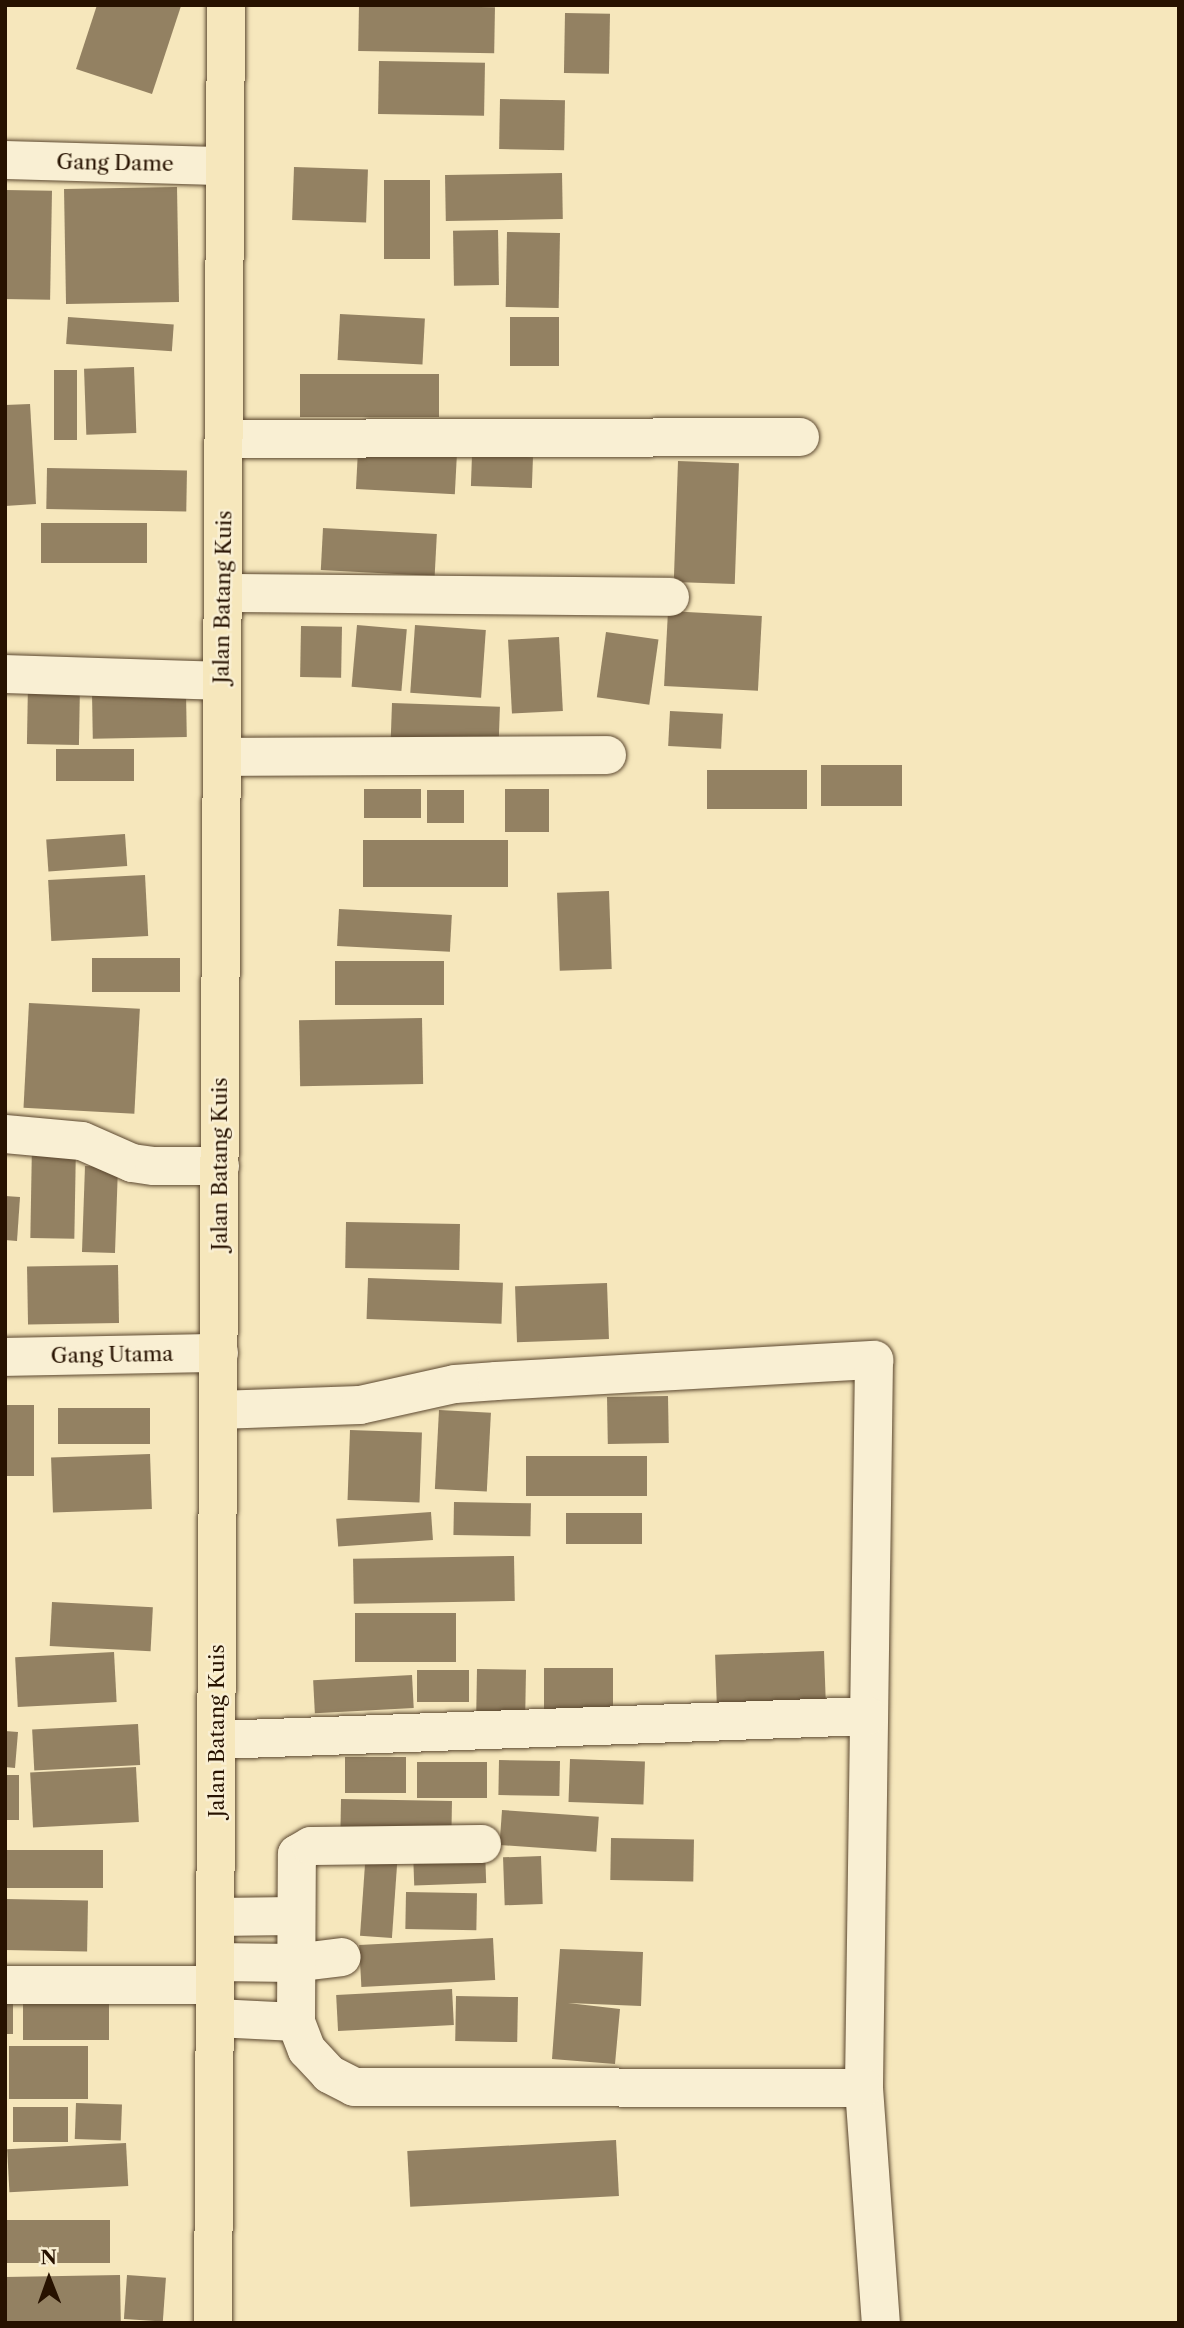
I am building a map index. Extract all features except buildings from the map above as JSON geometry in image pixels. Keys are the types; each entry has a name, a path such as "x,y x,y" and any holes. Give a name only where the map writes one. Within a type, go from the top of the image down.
{"main road":[{"name":"Jalan Batang Kuis","path":"214,2323 215,1988 256,1916 217,1740 226,5"}],"street":[{"name":"Gang Dame","path":"5,160 225,166"},
{"path":"224,439 800,437"},
{"path":"225,593 670,597"},
{"path":"5,674 222,681"},
{"path":"222,757 607,755"},
{"path":"5,1134 82,1141 132,1163 154,1166 220,1166"},
{"name":"Gang Utama","path":"5,1357 219,1353"},
{"path":"218,1410 360,1405 455,1384 874,1360 864,2088 881,2323"},
{"path":"217,1740 868,1716"},
{"path":"482,1844 311,1846 297,1854 256,1916 278,1963 307,2050 329,2074 354,2087 864,2088"},
{"path":"215,1988 278,1963 342,1957"},
{"path":"5,1985 215,1988 296,2022"}]}
